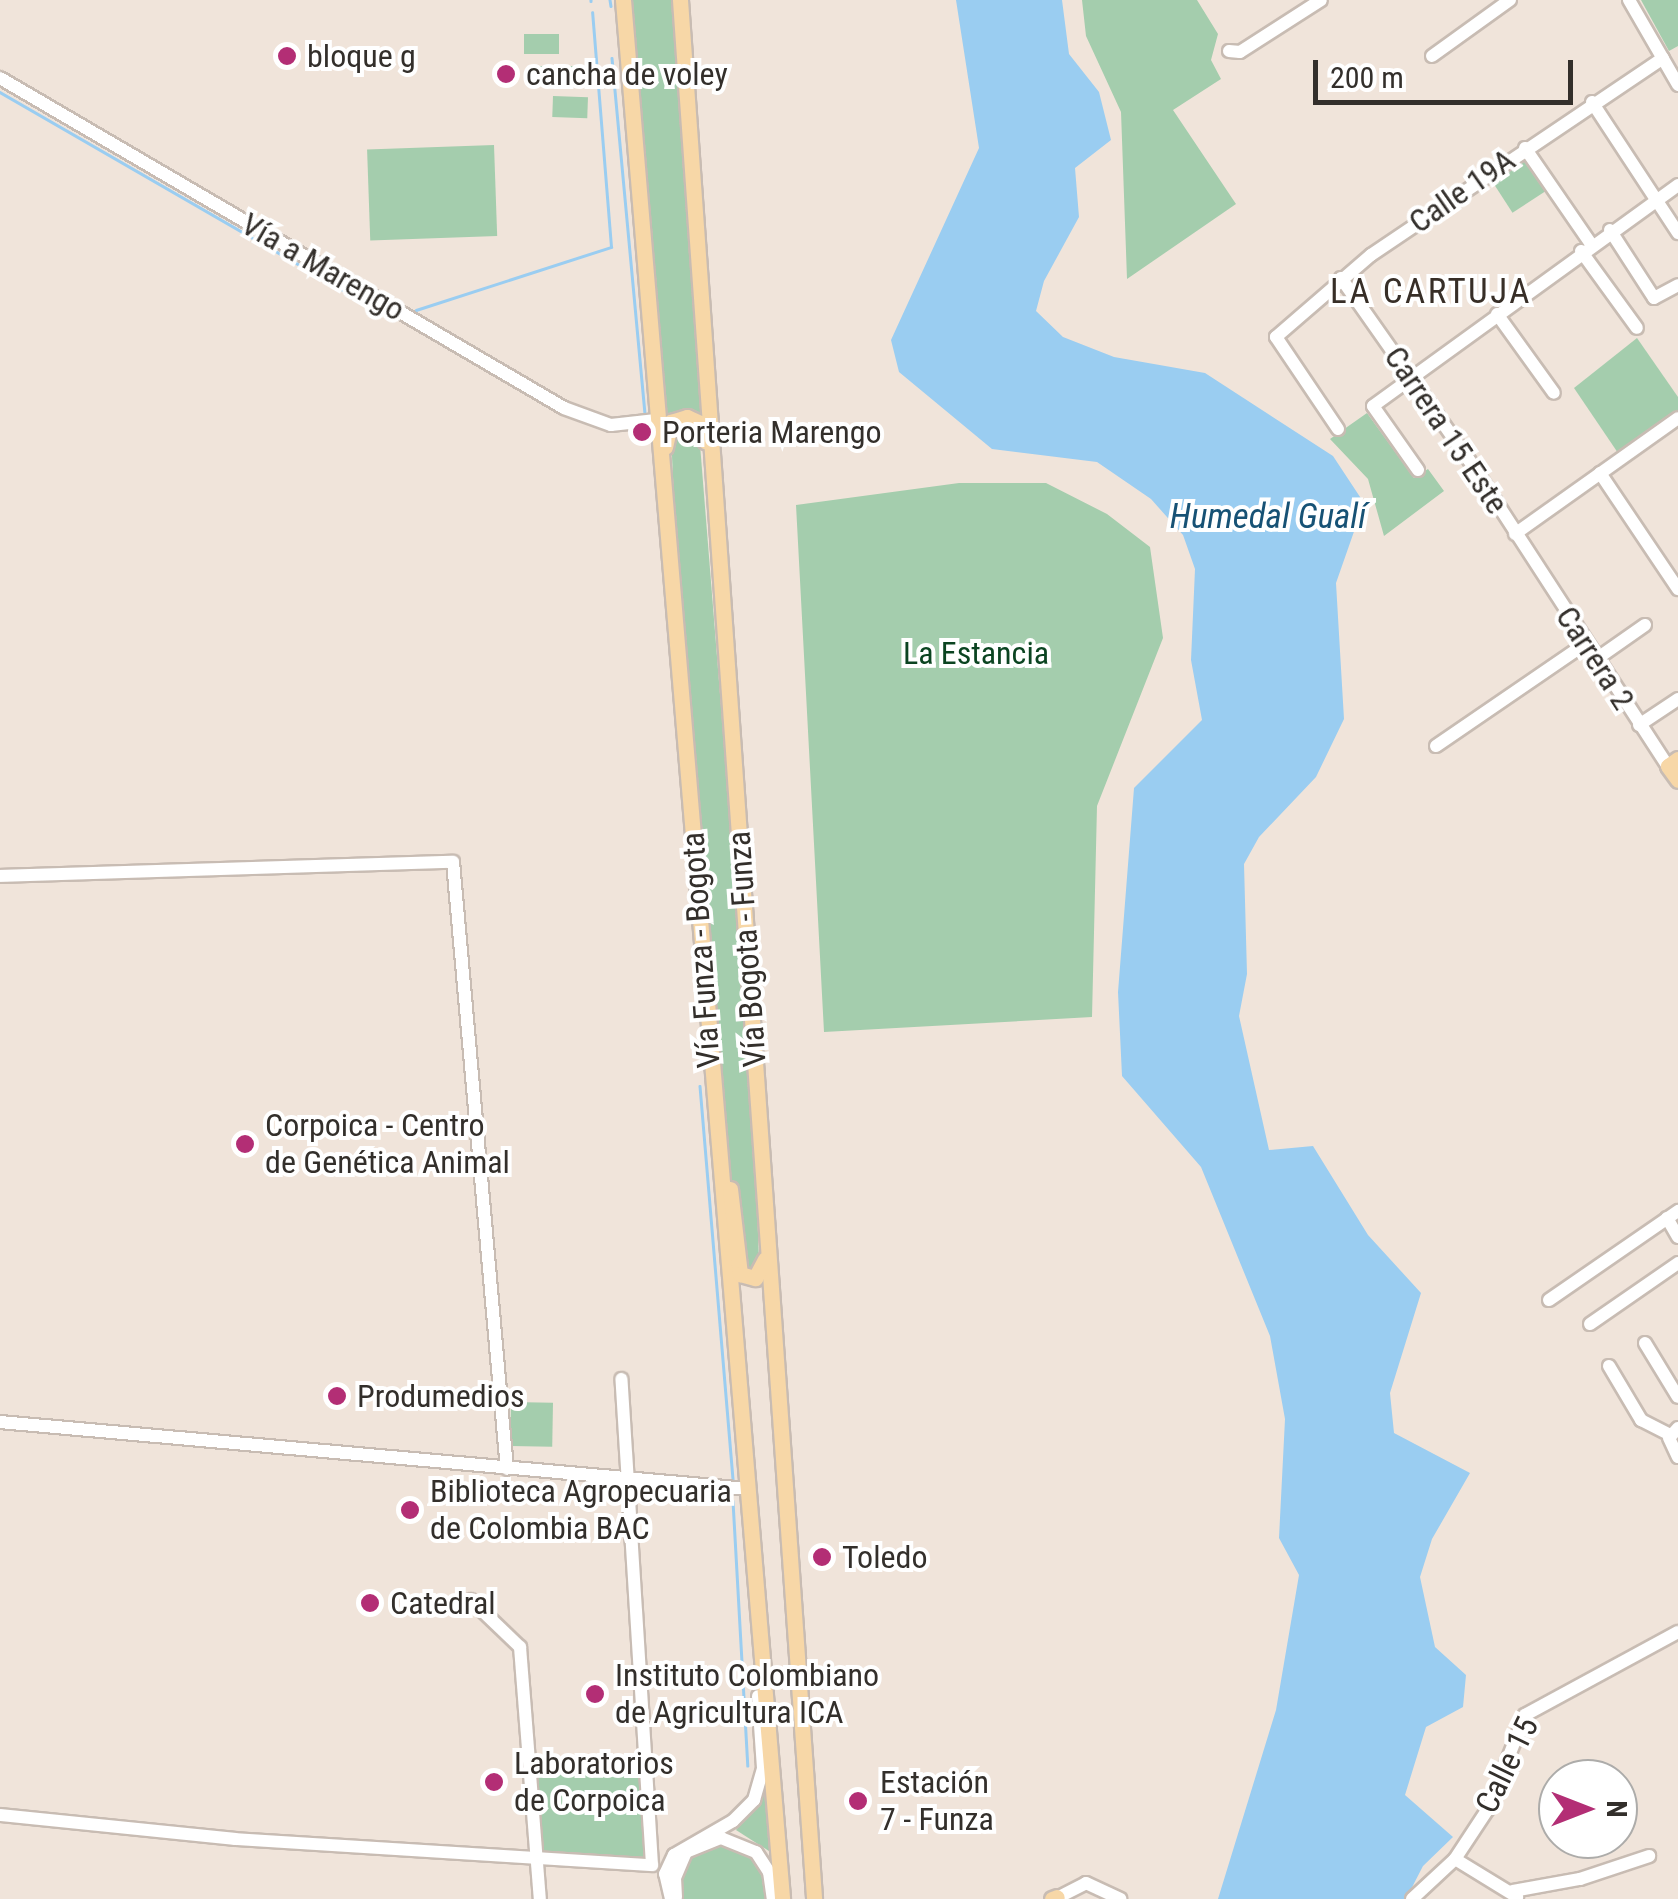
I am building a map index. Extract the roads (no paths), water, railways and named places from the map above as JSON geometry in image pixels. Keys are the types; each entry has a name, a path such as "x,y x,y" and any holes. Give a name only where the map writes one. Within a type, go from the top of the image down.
{"main road":[{"name":"Vía Funza - Bogota","path":"623,0 672,626 782,1899"},
{"name":"Vía Bogota - Funza","path":"680,0 814,1899"},
{"path":"672,626 665,439 672,422 687,417 704,430 724,619"},
{"name":"Carrera 2","path":"1673,762 1678,780"},
{"path":"712,1102 726,1146 737,1267 746,1278 766,1266 759,1118"},
{"path":"806,1800 827,1899"}],"street":[{"path":"1228,52 1240,52 1320,0"},
{"path":"1432,56 1510,0"},
{"path":"1630,0 1678,85"},
{"name":"Calle 19A","path":"1338,429 1274,340 1341,278 1592,102 1663,58"},
{"name":"Vía a Marengo","path":"0,78 564,408 611,424 656,420"},
{"path":"1592,102 1678,233"},
{"path":"1525,148 1637,328"},
{"path":"1418,470 1373,406 1586,247 1678,185"},
{"path":"1610,230 1657,298 1678,285"},
{"name":"Carrera 15 Este","path":"1341,278 1515,534"},
{"path":"1497,314 1554,393"},
{"path":"1515,534 1678,418"},
{"path":"1600,473 1678,589"},
{"name":"Carrera 2","path":"1515,534 1639,725 1673,762"},
{"path":"1596,660 1646,626"},
{"path":"1436,746 1585,644"},
{"path":"1639,725 1678,699"},
{"path":"0,876 453,862 507,1469"},
{"path":"1550,1300 1672,1214 1678,1237"},
{"path":"1590,1324 1678,1263"},
{"path":"1646,1343 1678,1397"},
{"path":"1609,1366 1640,1420 1674,1432 1678,1457"},
{"path":"0,1815 647,1868 655,1859 621,1379"},
{"path":"0,1422 630,1482 748,1489"},
{"path":"471,1600 520,1648 540,1899"},
{"path":"674,1899 665,1874 674,1855 745,1812 760,1785 759,1628"},
{"name":"Calle 15","path":"1412,1899 1454,1859 1488,1810 1526,1715 1678,1632"},
{"path":"674,1899 675,1878 686,1852 721,1838 756,1852 769,1872 773,1899"},
{"path":"1454,1859 1516,1895 1649,1856"},
{"path":"1054,1898 1086,1883 1121,1899"}],"water":[{"name":"Humedal Gualí","path":"956,0 1062,0 1069,54 1099,92 1111,140 1075,168 1079,217 1044,281 1036,311 1063,337 1114,357 1205,373 1333,456 1364,503 1336,583 1344,719 1316,777 1259,837 1244,864 1247,974 1239,1016 1269,1150 1313,1146 1368,1235 1421,1293 1390,1393 1394,1433 1470,1473 1432,1539 1420,1577 1435,1647 1466,1675 1463,1707 1426,1727 1405,1795 1453,1837 1423,1866 1406,1899 1218,1899 1276,1710 1299,1575 1279,1538 1285,1419 1270,1336 1201,1167 1122,1076 1118,992 1134,788 1202,720 1191,660 1195,569 1183,535 1151,499 1097,462 992,449 899,372 891,340 979,148"}],"waterway":[{"path":"610,0 611,6"},
{"path":"416,310 611,247 592,13"},
{"path":"612,58 645,414"},
{"path":"0,92 389,317"},
{"path":"700,1086 733,1480"},
{"path":"733,1501 748,1766"}],"place":[{"name":"bloque g","path":"287,56"},
{"name":"cancha de voley","path":"506,74"},
{"name":"Porteria Marengo","path":"642,432"},
{"name":"Corpoica - Centro de Genética Animal","path":"245,1144"},
{"name":"Produmedios","path":"337,1396"},
{"name":"Biblioteca Agropecuaria de Colombia BAC","path":"410,1510"},
{"name":"Toledo","path":"822,1557"},
{"name":"Catedral","path":"370,1603"},
{"name":"Instituto Colombiano de Agricultura ICA","path":"595,1694"},
{"name":"Laboratorios de Corpoica","path":"494,1782"},
{"name":"Estación 7 - Funza","path":"858,1801"}],"district":[{"name":"LA CARTUJA","path":"1431,292"}],"park label":[{"name":"La Estancia","path":"976,653"}]}
